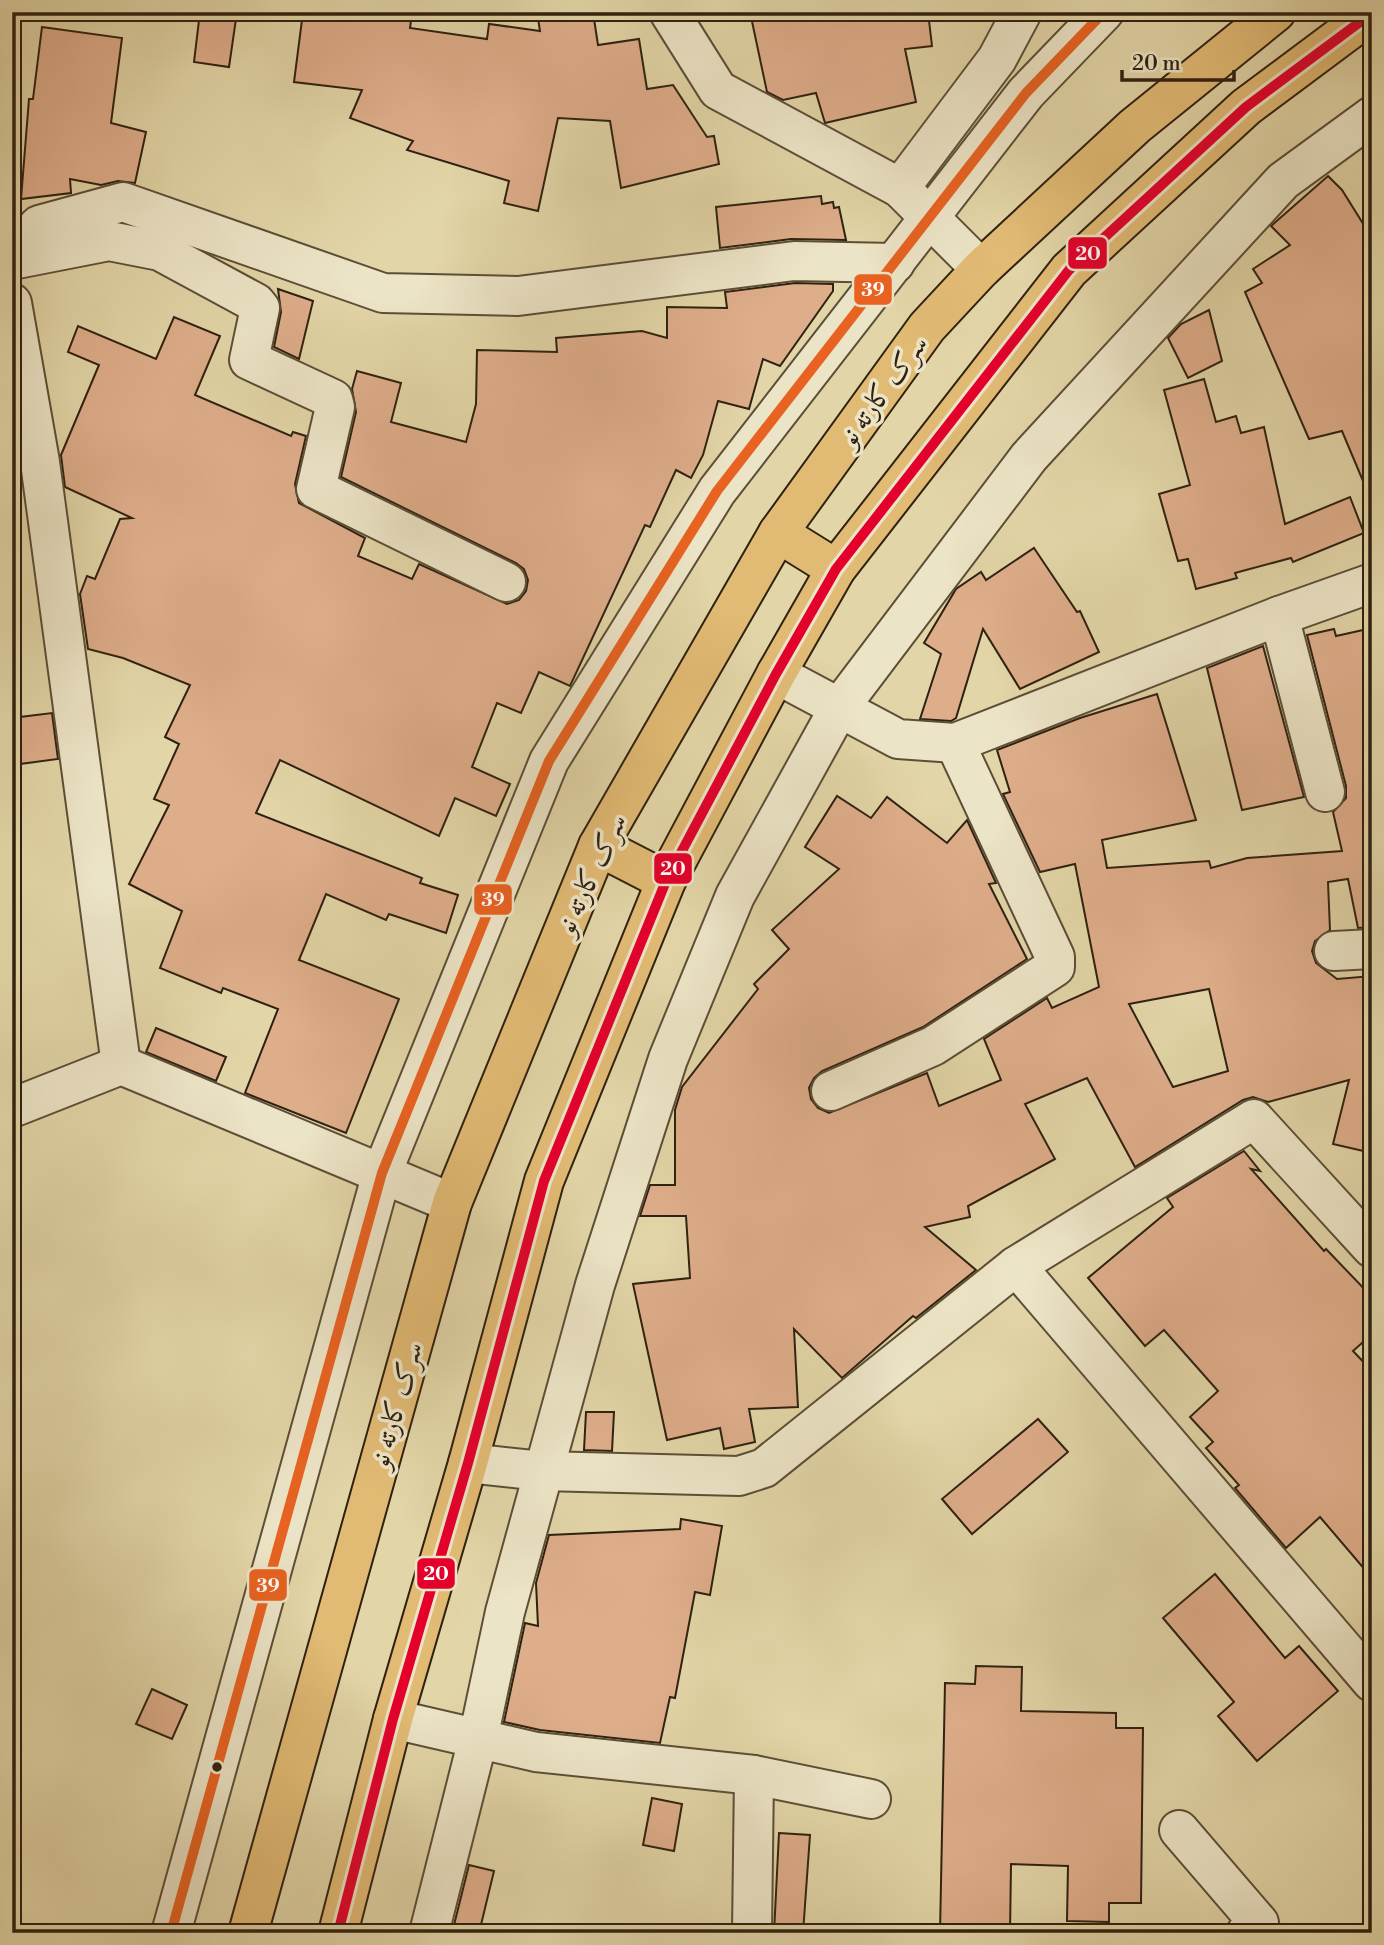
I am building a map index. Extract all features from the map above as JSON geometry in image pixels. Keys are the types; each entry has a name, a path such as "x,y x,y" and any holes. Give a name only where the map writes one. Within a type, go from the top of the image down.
{"highway":[{"name":"سرک کارته نو","path":"248,1933 452,1203 598,846 778,533 927,327 981,269 1135,126 1276,12"},
{"path":"338,1933 393,1718 468,1463 544,1181 666,881 776,674 836,569 1069,271 1246,107 1372,13"},
{"path":"778,533 836,569"},
{"path":"598,846 666,881"}],"street":[{"path":"669,12 718,90 900,188 981,269"},
{"path":"900,188 997,59 1021,12"},
{"path":"171,1933 382,1173 549,761 717,491 1026,93 1104,12"},
{"path":"429,1933 478,1739 505,1612 595,1286 668,1059 735,896 839,708 1029,457 1283,181 1372,116"},
{"path":"12,254 39,225 123,202 383,293 518,296 794,261 895,263"},
{"path":"12,260 109,241 160,251 256,303 260,308 248,360 333,399 335,407 316,489 506,582"},
{"path":"12,303 40,462 121,1065"},
{"path":"776,674 898,739 955,743 1279,616 1372,583"},
{"path":"1279,616 1325,792"},
{"path":"831,1091 933,1046 1055,967 1055,957 955,743"},
{"path":"1334,951 1372,949"},
{"path":"12,1108 121,1065 452,1203"},
{"path":"468,1463 542,1471 739,1476 764,1468 1016,1266 1254,1119 1372,1248"},
{"path":"1016,1266 1372,1682"},
{"path":"393,1718 536,1752 754,1775 871,1799"},
{"path":"752,1933 754,1775"},
{"path":"1179,1830 1261,1929"}],"building":[{"path":"200,12 237,12 229,67 194,62"},
{"path":"303,12 345,12 411,21 410,28 487,39 489,24 540,31 537,12 593,12 598,45 639,39 647,89 673,85 707,137 714,136 719,164 621,188 610,121 558,118 538,211 504,203 509,181 407,150 413,141 350,118 362,90 294,82"},
{"path":"750,12 928,12 932,46 905,49 916,102 825,123 816,93 783,100 767,92"},
{"path":"42,27 122,38 111,123 146,132 135,183 118,181 101,185 70,179 71,193 21,199 29,99 33,99"},
{"path":"1328,176 1342,190 1372,238 1371,500 1342,431 1309,439 1245,292 1262,283 1253,269 1290,245 1271,226"},
{"path":"821,196 822,204 833,202 834,208 839,207 846,240 791,239 720,248 716,207"},
{"path":"795,283 833,284 833,291 780,366 763,359 749,409 718,401 703,455 691,478 676,470 650,527 645,525 570,686 539,672 521,713 497,703 472,767 510,784 496,816 455,798 439,836 280,760 256,813 422,878 420,883 458,895 446,933 389,914 386,920 326,894 299,960 399,999 346,1133 245,1093 278,1009 223,988 221,993 160,968 182,911 129,884 169,805 154,799 179,744 165,737 190,685 123,658 88,649 80,594 87,576 95,579 120,519 132,518 65,487 61,455 99,365 68,352 78,326 156,359 174,317 220,336 195,395 291,436 293,432 306,436 295,484 299,503 365,538 358,556 412,579 419,564 507,604 519,600 526,591 528,580 524,569 341,477 356,412 352,389 357,371 401,383 391,422 466,442 476,404 477,350 557,352 556,338 642,331 667,338 667,307 727,308 725,292"},
{"path":"278,289 313,301 299,359 274,347 281,312"},
{"path":"1209,310 1222,361 1188,378 1168,338 1181,324"},
{"path":"1204,379 1216,422 1236,416 1241,433 1264,427 1285,524 1350,497 1364,533 1293,562 1291,558 1235,573 1237,578 1196,589 1188,559 1178,561 1159,494 1190,485 1164,390"},
{"path":"1034,548 1077,612 1080,611 1099,652 1020,689 983,629 956,718 951,721 920,719 941,654 924,643 956,589 981,572 986,580"},
{"path":"1372,628 1372,927 1358,928 1348,879 1328,882 1330,930 1315,941 1312,951 1316,963 1337,979 1372,976 1372,1153 1333,1144 1349,1080 1268,1102 1253,1097 1243,1100 1135,1167 1087,1078 1025,1104 1055,1159 968,1206 970,1217 925,1227 976,1270 916,1318 913,1316 842,1378 794,1329 798,1407 749,1409 755,1442 724,1449 720,1428 667,1440 633,1284 690,1278 686,1216 640,1216 650,1185 675,1185 675,1110 682,1087 758,989 754,984 789,949 772,930 839,869 805,847 837,796 871,818 887,797 947,843 967,820 996,883 989,884 1027,959 923,1027 822,1071 814,1078 809,1088 811,1099 818,1108 829,1113 927,1073 939,1106 1001,1080 984,1039 1047,998 1052,1008 1099,987 1075,864 1040,872 1003,794 1010,792 997,750 1080,718 1157,694 1196,820 1102,840 1107,868 1209,861 1211,868 1247,858 1342,851 1333,812 1346,798 1346,786 1307,635 1334,629 1336,636","holes":["1209,989 1228,1071 1173,1087 1129,1004"]},
{"path":"1263,646 1304,797 1242,810 1207,668"},
{"path":"52,713 58,759 12,765 12,718"},
{"path":"156,1028 226,1057 216,1081 146,1052"},
{"path":"1244,1151 1260,1171 1251,1169 1324,1251 1326,1249 1372,1297 1372,1334 1353,1351 1372,1371 1372,1578 1320,1517 1286,1548 1235,1488 1239,1485 1206,1448 1213,1442 1190,1417 1218,1391 1164,1330 1145,1346 1088,1278 1173,1207 1167,1198"},
{"path":"586,1412 614,1412 612,1451 584,1450"},
{"path":"1038,1419 1068,1452 972,1534 942,1499"},
{"path":"681,1519 722,1526 710,1595 695,1592 675,1698 670,1697 660,1743 540,1730 504,1722 525,1623 538,1626 536,1583 549,1535 680,1529"},
{"path":"1215,1574 1285,1658 1299,1646 1338,1691 1257,1761 1218,1716 1234,1702 1163,1618"},
{"path":"976,1666 1022,1667 1021,1711 1116,1713 1116,1728 1143,1728 1141,1903 1109,1903 1109,1922 1067,1921 1068,1866 1011,1864 1010,1933 940,1933 945,1683 975,1684"},
{"path":"152,1689 187,1705 172,1739 136,1724"},
{"path":"652,1798 682,1804 674,1851 643,1845"},
{"path":"779,1833 810,1835 803,1933 774,1933"},
{"path":"469,1865 494,1871 479,1933 452,1933"}],"transit line":[{"name":"39","path":"171,1933 382,1173 549,761 717,491 1026,93 1104,12"},
{"name":"20","path":"338,1933 393,1719 468,1463 544,1181 666,881 776,674 836,569 1069,270 1246,107 1372,13"}]}
